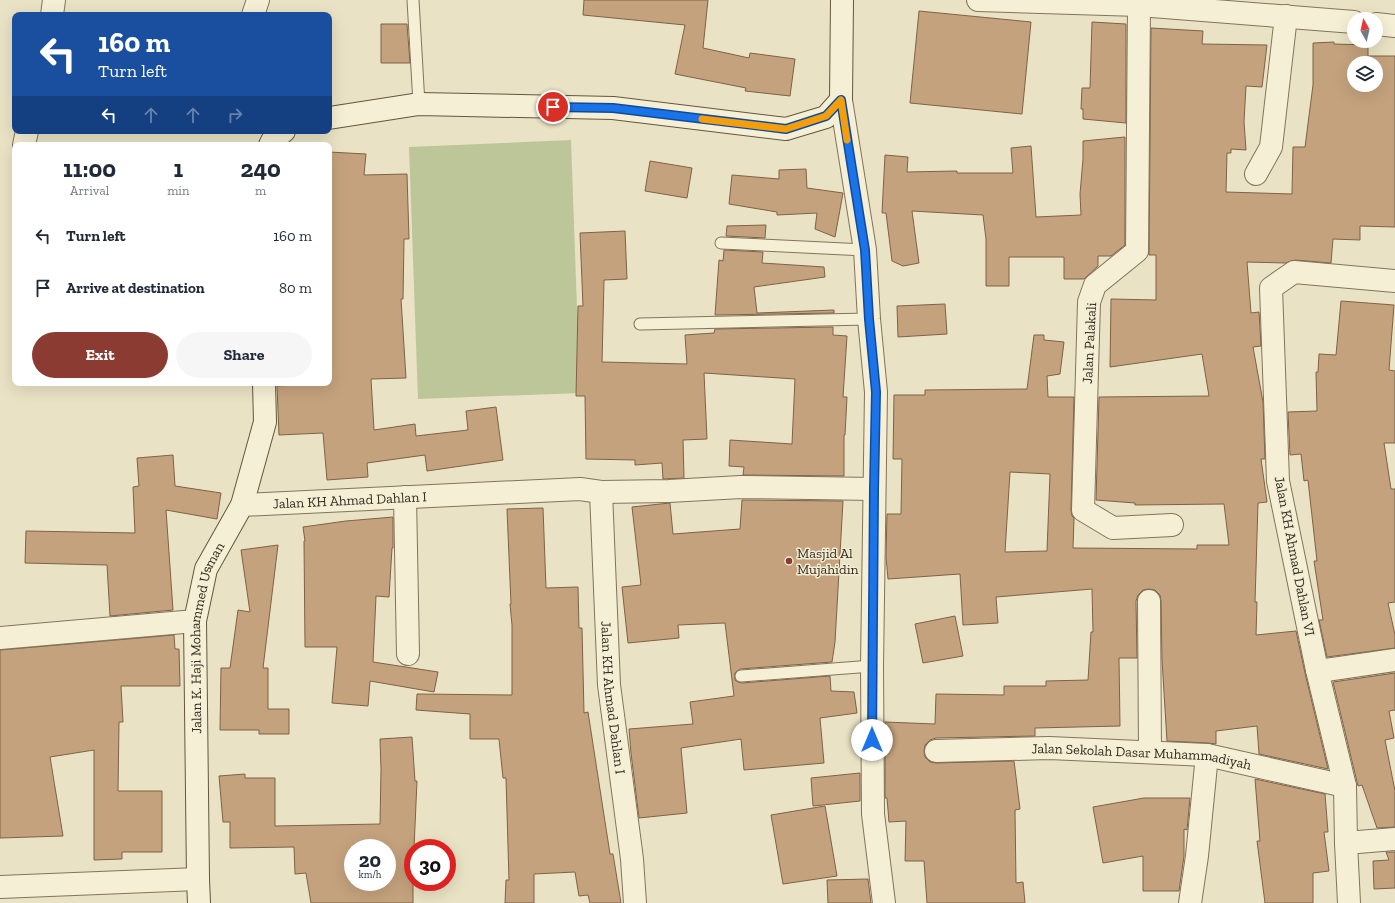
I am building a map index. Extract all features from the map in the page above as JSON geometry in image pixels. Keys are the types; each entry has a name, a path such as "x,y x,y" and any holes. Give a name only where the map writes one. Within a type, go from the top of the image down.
{"street":[{"path":"52,12 54,0"},
{"path":"254,12 258,0"},
{"path":"842,0 841,100 865,250 869,319 876,392 872,666 873,814 884,903"},
{"path":"978,0 1256,7 1286,16 1347,21"},
{"name":"Jalan Palakali","path":"1139,5 1137,251 1095,285 1089,302 1083,510 1113,528 1172,525"},
{"path":"1256,174 1271,147 1286,16"},
{"path":"1383,25 1395,26"},
{"path":"332,118 418,104 613,108 786,129 826,116 841,100"},
{"path":"272,142 280,134"},
{"name":"Jalan KH Ahmad Dahlan VI","path":"1349,903 1345,786 1317,670 1278,481 1271,288 1294,272 1395,280"},
{"name":"Jalan K. Haji Mohammed Usman","path":"199,903 195,621 206,569 242,504 265,422 264,386"},
{"name":"Jalan KH Ahmad Dahlan I","path":"242,504 580,489 601,492 669,492 741,486 874,489"},
{"name":"Jalan KH Ahmad Dahlan I","path":"601,492 609,685 632,859 635,903"},
{"path":"404,498 408,654"},
{"path":"1149,601 1150,752"},
{"path":"0,638 195,621"},
{"path":"1317,670 1395,660"},
{"name":"Jalan Sekolah Dasar Muhammadiyah","path":"936,751 1049,748 1207,755 1345,786"},
{"path":"1190,903 1198,848 1207,755"},
{"path":"1346,844 1395,839"},
{"path":"0,887 198,879"}],"lane":[{"path":"412,0 418,104"},
{"path":"721,243 865,250"},
{"path":"640,324 869,319"},
{"path":"740,676 872,666"}],"green space":[{"path":"571,140 580,393 418,399 409,147"}],"building":[{"path":"584,0 708,0 703,48 749,58 750,53 795,59 790,96 745,91 746,88 675,74 685,25 583,15"},
{"path":"919,11 1031,22 1022,114 910,103"},
{"path":"1092,22 1126,24 1126,123 1083,119 1083,109 1081,109 1082,88 1090,88"},
{"path":"381,24 407,24 410,63 381,63"},
{"path":"1151,28 1203,31 1202,44 1267,45 1262,87 1246,86 1244,122 1246,150 1231,149 1231,153 1227,153 1226,192 1292,194 1293,147 1305,147 1313,85 1313,43 1334,42 1334,44 1347,44 1347,48 1368,48 1368,56 1347,56 1347,92 1383,92 1383,56 1395,56 1395,227 1360,226 1360,240 1333,239 1331,263 1295,260 1286,263 1247,262 1251,313 1259,312 1261,346 1253,347 1263,402 1265,459 1261,459 1267,502 1258,503 1255,602 1257,602 1256,635 1296,631 1328,769 1259,754 1257,726 1216,731 1216,744 1167,741 1162,660 1161,601 1160,595 1155,590 1143,590 1138,595 1136,601 1137,658 1119,658 1120,726 1035,728 1035,736 936,738 930,740 925,745 925,757 930,762 1014,761 1020,809 1015,810 1016,883 1023,882 1025,903 927,903 924,861 905,861 906,821 889,822 887,798 885,798 885,722 935,724 936,694 1004,695 1004,686 1046,686 1046,681 1088,680 1091,632 1093,632 1092,589 996,597 998,623 963,625 960,574 888,579 886,557 887,514 901,514 902,459 893,459 894,395 925,395 925,390 1027,389 1034,335 1044,335 1044,340 1064,342 1060,374 1047,376 1048,397 1074,397 1071,510 1074,518 1073,548 1197,549 1197,545 1229,545 1224,504 1135,505 1135,503 1096,500 1099,397 1209,396 1202,354 1110,367 1111,299 1156,300 1156,255 1149,255","holes":["1010,472 1050,474 1047,551 1005,552"]},
{"path":"1125,137 1125,245 1111,256 1098,256 1098,266 1084,279 1064,279 1064,257 1009,257 1009,286 986,286 986,239 983,215 912,211 919,263 903,266 892,261 886,213 882,213 885,155 908,157 907,172 957,171 957,173 1013,173 1011,148 1031,146 1036,217 1081,215 1080,194 1083,141"},
{"path":"332,152 366,154 364,175 407,174 409,239 404,239 403,299 401,299 406,378 371,379 374,430 415,424 416,436 468,430 466,411 496,407 503,460 427,471 425,455 367,463 368,477 327,480 323,433 279,435 277,386 332,386"},
{"path":"650,161 692,168 687,198 645,191"},
{"path":"806,169 807,188 843,193 835,237 815,229 817,213 777,215 777,212 729,204 732,175 779,179 779,170"},
{"path":"766,225 765,238 726,236 727,226"},
{"path":"625,231 627,279 604,280 602,362 687,364 685,335 714,333 715,329 833,327 833,335 847,336 843,397 847,397 844,435 844,476 743,475 744,467 729,466 730,440 792,444 795,379 704,373 707,439 683,440 684,478 663,479 662,463 635,465 635,460 586,459 585,396 576,396 578,306 583,306 580,233"},
{"path":"724,250 763,252 762,263 824,267 825,277 754,287 757,313 834,310 834,313 715,315 719,260 723,261"},
{"path":"1341,301 1394,305 1389,370 1395,371 1395,443 1384,443 1391,489 1395,489 1395,602 1388,603 1395,635 1395,648 1327,657 1319,620 1323,620 1314,561 1317,561 1308,480 1304,481 1301,454 1290,455 1288,412 1317,411 1316,372 1318,372 1319,354 1336,355"},
{"path":"945,304 947,334 898,337 897,306"},
{"path":"173,455 175,486 221,493 217,519 166,510 173,610 110,616 107,565 25,563 26,531 135,533 133,487 139,486 137,458"},
{"path":"742,500 843,501 835,642 832,662 740,669 735,673 735,680 742,683 830,676 831,691 854,692 857,713 820,718 824,763 744,770 741,739 681,748 687,813 639,818 629,729 693,724 690,702 734,696 725,623 678,625 679,638 628,643 622,587 641,585 632,507 670,503 673,534 740,529"},
{"path":"543,508 546,588 578,587 579,628 582,628 584,713 588,712 610,854 613,854 621,903 590,903 588,895 579,896 575,872 534,874 534,903 505,903 506,880 509,880 506,778 503,778 499,739 470,739 470,714 416,710 417,694 512,695 512,625 507,509"},
{"path":"393,517 393,548 389,597 376,596 373,662 438,672 434,692 370,681 368,706 332,703 337,647 305,647 305,541 303,527 346,521"},
{"path":"278,545 263,668 268,668 268,709 289,709 289,734 259,734 259,730 220,730 221,668 230,668 238,610 250,612 241,550"},
{"path":"955,616 963,656 923,663 915,624"},
{"path":"174,635 175,649 179,649 180,686 121,686 123,722 119,722 118,791 162,791 162,852 122,852 122,859 94,860 94,750 50,757 63,836 0,838 0,650"},
{"path":"1395,673 1395,710 1389,711 1394,738 1385,740 1395,791 1395,827 1377,828 1362,785 1358,786 1333,682"},
{"path":"412,737 415,781 417,781 414,839 404,839 404,891 413,891 413,903 311,903 306,873 295,874 294,847 230,848 230,822 223,822 219,776 245,774 245,778 275,778 275,826 380,824 380,739"},
{"path":"860,773 860,801 813,806 811,778"},
{"path":"1255,779 1325,794 1328,832 1324,832 1329,871 1313,873 1313,903 1265,903 1257,841 1260,841"},
{"path":"1144,798 1190,798 1187,830 1184,829 1184,856 1179,891 1143,891 1143,856 1103,863 1093,807"},
{"path":"825,806 837,876 783,884 771,815"},
{"path":"1386,852 1395,852 1395,888 1374,889 1373,861 1389,860"},
{"path":"868,879 871,903 828,903 827,880"}],"slow traffic":[{"path":"702,119 786,129 826,116 841,100 847,140"}],"place":[{"name":"Masjid Al Mujahidin","path":"789,561"}],"route":[{"path":"553,107 613,108 786,129 826,116 841,100 865,250 869,319 876,392 872,740"}]}
